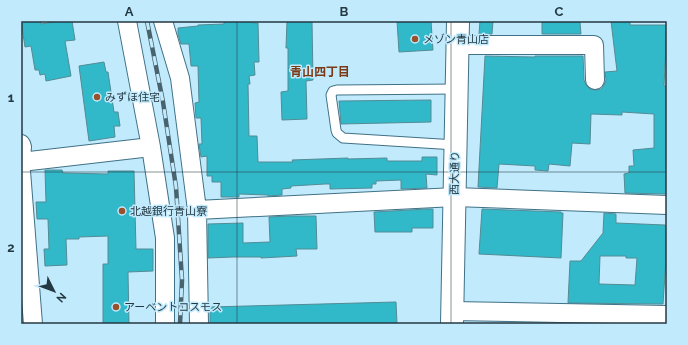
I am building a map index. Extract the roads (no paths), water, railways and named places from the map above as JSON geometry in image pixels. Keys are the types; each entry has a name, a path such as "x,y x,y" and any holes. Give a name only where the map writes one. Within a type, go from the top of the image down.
{"street":[{"path":"126,21 151,147 165,238 165,324"},
{"path":"163,21 180,78 196,210 200,324"},
{"name":"西大通り","path":"452,318 458,21"},
{"path":"458,45 594,45 596,80"},
{"path":"21,144 21,156"},
{"path":"21,162 151,147"},
{"path":"21,171 33,324"},
{"path":"196,210 455,197 667,205"},
{"path":"452,318 667,314"}],"lane":[{"path":"456,145 342,138 336,130 331,95 333,91 337,90 457,89"}],"railway":[{"path":"147,21 163,102 176,187 182,280 180,324"}],"place":[{"name":"メゾン青山店","path":"415,39"},
{"name":"みずほ住宅","path":"97,97"},
{"name":"北越銀行青山寮","path":"122,211"},
{"name":"アーベントコスモス","path":"116,307"}],"district":[{"name":"青山四丁目","path":"320,72"}]}
